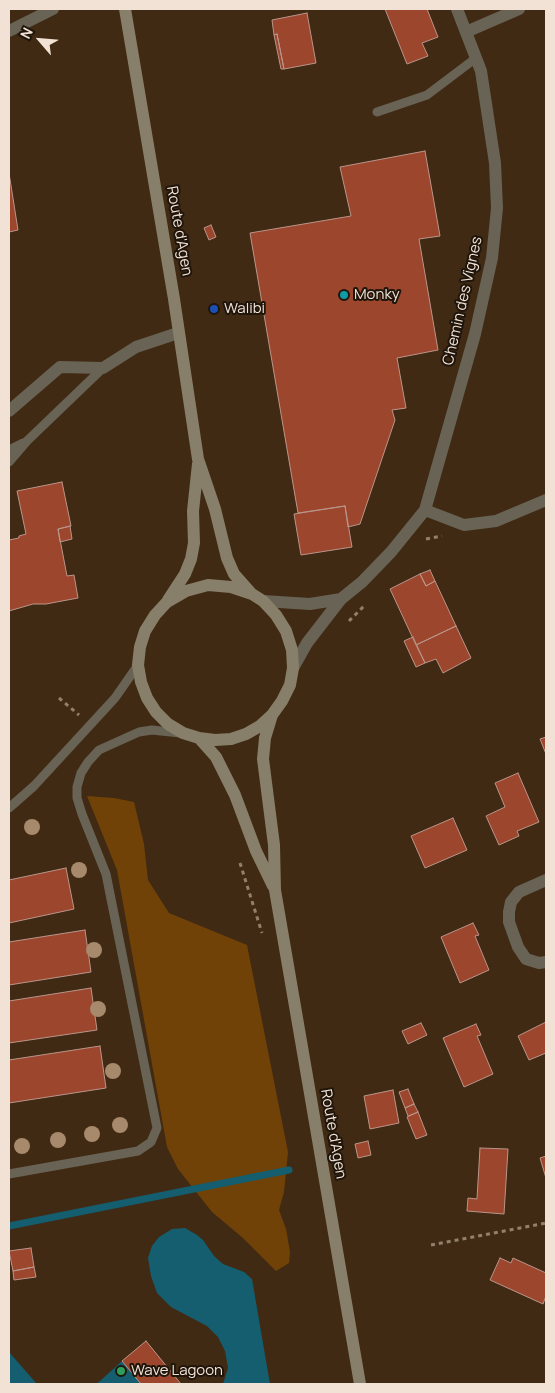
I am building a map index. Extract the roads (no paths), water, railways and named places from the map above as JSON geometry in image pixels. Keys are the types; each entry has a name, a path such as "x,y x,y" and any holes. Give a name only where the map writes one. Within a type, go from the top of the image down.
{"main road":[{"name":"Route d'Agen","path":"125,9 198,459 215,509 226,558 234,574 257,598"},
{"name":"Route d'Agen","path":"167,602 185,574 191,559 194,543 193,511 198,459"},
{"path":"208,586 231,587 257,598 276,615 286,631 292,650 293,668 290,686 282,701 272,715 260,726 246,734 231,739 199,738 183,733 168,724 156,712 144,690 138,665 145,630 154,615 167,602 186,591 208,586"},
{"name":"Route d'Agen","path":"272,715 265,738 263,759 274,845 275,890 360,1384"},
{"name":"Route d'Agen","path":"199,738 216,757 227,776 256,851 275,890"}],"street":[{"path":"9,31 53,9"},
{"name":"Chemin des Vignes","path":"425,510 474,334 492,258 496,208 495,163 481,71 457,9"},
{"path":"466,32 519,9"},
{"path":"9,411 60,367 103,368 136,347 178,333"},
{"path":"293,668 307,643 341,599 362,582 391,552 425,510 464,525 496,521 546,500"},
{"path":"257,598 310,604 341,599"},
{"path":"546,880 519,892 511,902 509,912 509,922 518,948 526,959 539,963 546,962"}],"lane":[{"path":"377,112 427,95 476,58"},
{"path":"9,462 103,368"},
{"path":"9,450 28,441"},
{"path":"9,808 34,786 115,698 138,665"},
{"path":"9,1174 138,1151 151,1142 157,1128 106,874 82,814 77,798 77,787 81,773 88,762 99,750 118,740 139,732 152,730 183,733"}],"water":[{"path":"185,1228 203,1240 214,1256 223,1264 244,1272 252,1279 270,1384 223,1384 228,1368 225,1351 218,1337 207,1326 171,1307 157,1293 151,1276 148,1258 152,1246 159,1237 172,1229"},
{"path":"9,1352 37,1384 9,1384"},
{"name":"Wave Lagoon","path":"122,1361 141,1384 96,1384 100,1381"}],"waterway":[{"path":"9,1226 289,1170"}],"place":[{"name":"Monky","path":"344,295"},
{"name":"Walibi","path":"214,309"},
{"name":"Wave Lagoon","path":"121,1371"}]}
